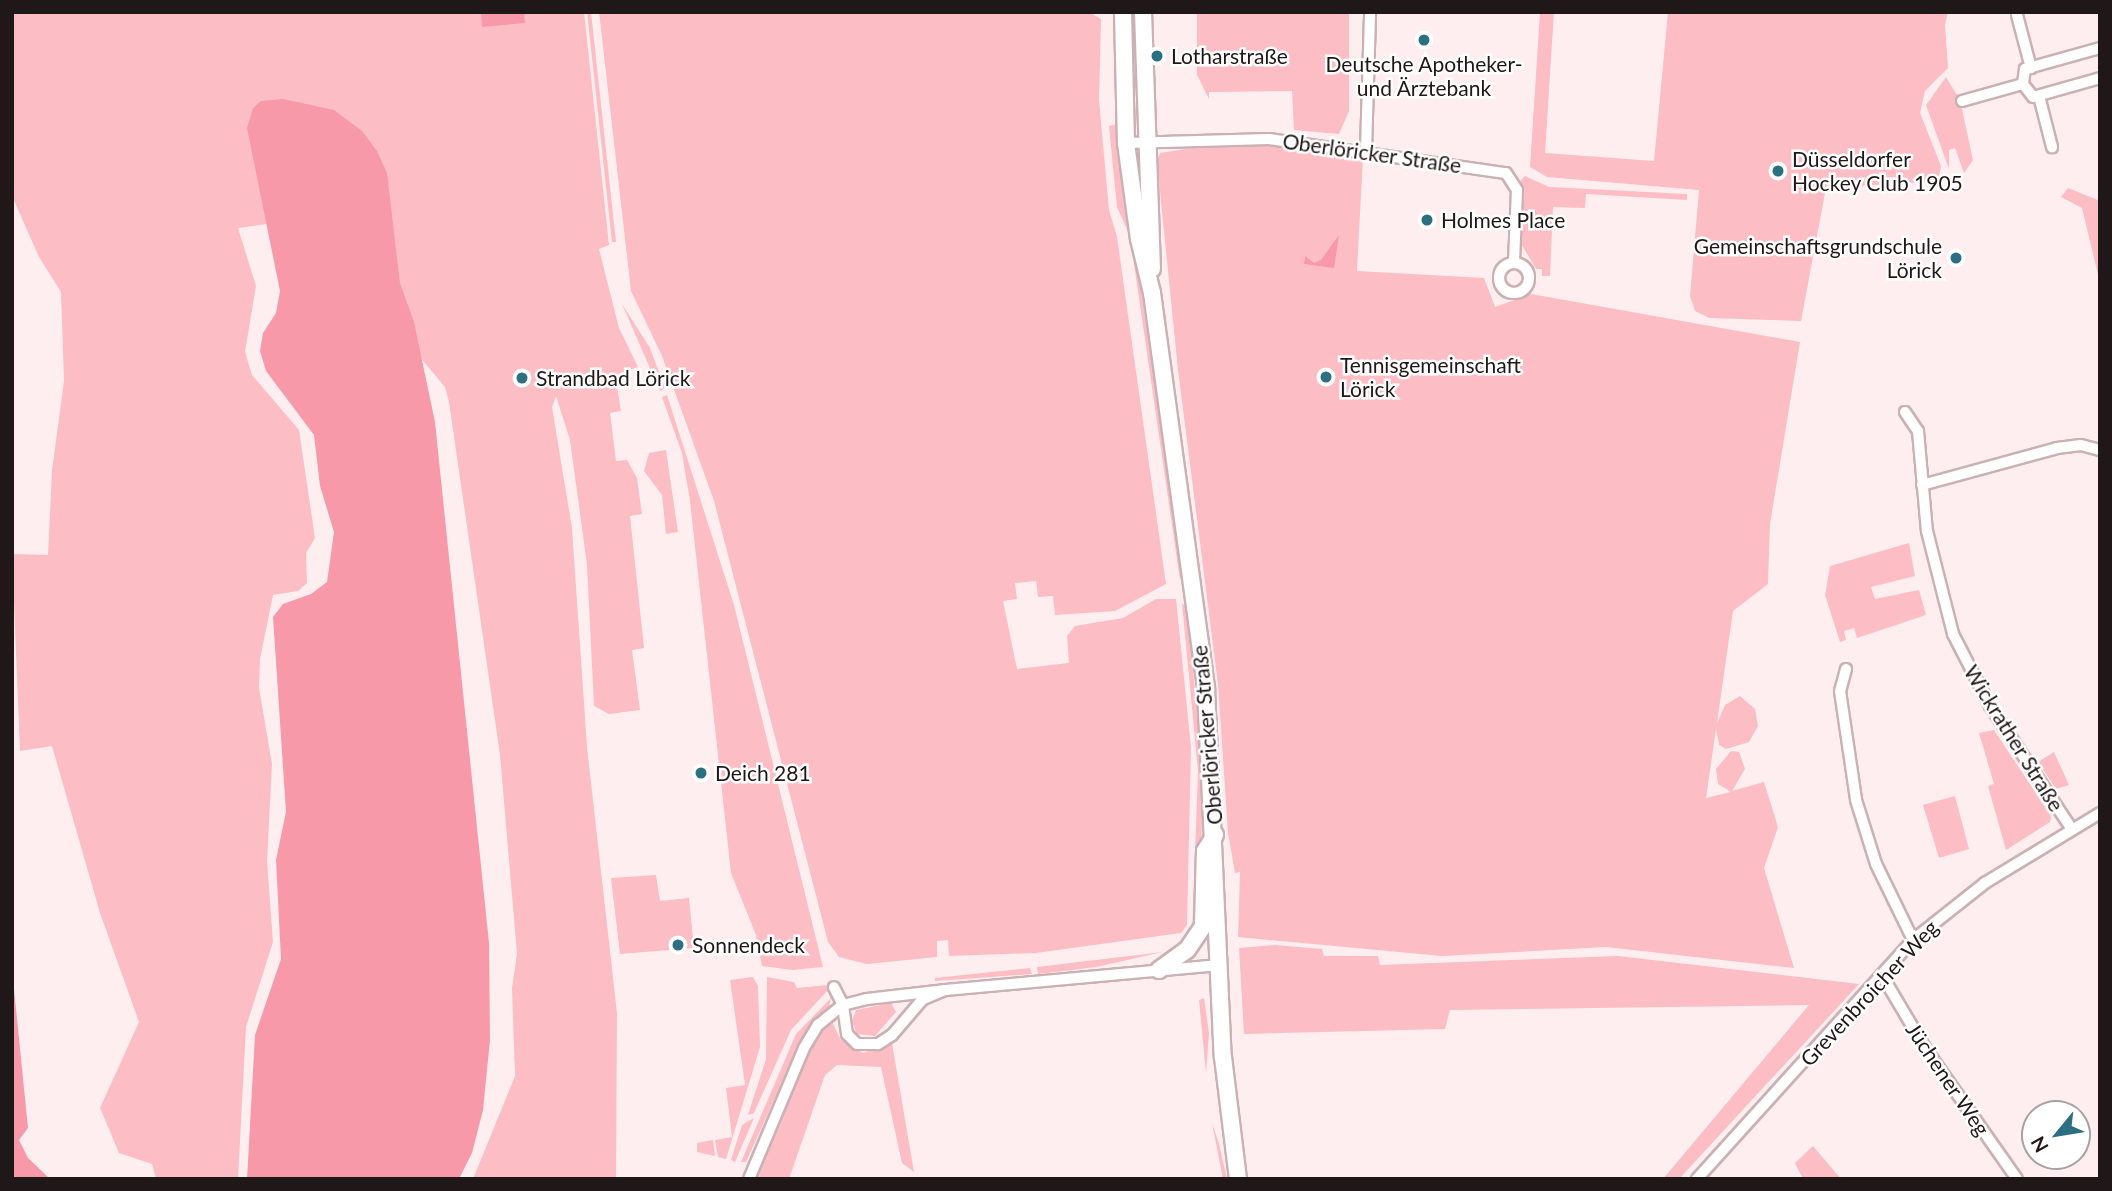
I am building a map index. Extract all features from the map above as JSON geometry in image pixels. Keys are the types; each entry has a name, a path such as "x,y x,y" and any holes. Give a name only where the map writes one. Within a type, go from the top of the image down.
{"main road":[{"path":"1123,12 1126,143"},
{"path":"1143,12 1145,141"},
{"name":"Oberlöricker Straße","path":"1145,141 1152,293 1206,689 1216,835 1227,1116 1238,1179"},
{"name":"Oberlöricker Straße","path":"1126,143 1139,239 1152,293"},
{"path":"1159,970 1187,950 1203,926 1205,851 1216,835"}],"street":[{"path":"1366,150 1370,12"},
{"path":"2017,15 2031,68"},
{"path":"2100,48 2025,69 2023,85 2034,97 2100,78"},
{"path":"1962,101 2023,85"},
{"path":"2039,96 2052,147"},
{"name":"Oberlöricker Straße","path":"1126,143 1269,139 1366,150 1508,175 1517,190 1514,262"},
{"name":"Wickrather Straße","path":"1905,412 1918,431 1927,531 1953,634 1990,706 2071,828"},
{"path":"1922,485 2057,447 2081,445 2100,450"},
{"path":"1846,668 1840,691 1856,800 1876,864 1913,940"},
{"name":"Grevenbroicher Weg","path":"1697,1179 1883,977 1913,940 1984,883 2071,828 2100,813"},
{"path":"749,1179 804,1048 818,1025 843,1005 945,990 1220,965"},
{"name":"Jüchener Weg","path":"1883,977 1927,1051 2017,1179"},
{"path":"834,987 843,1005 847,1034 867,1047 892,1035 922,1000 945,990"}],"shaded area":[{"path":"12,12 584,12 609,245 599,249 619,328 638,367 615,375 621,411 610,413 616,461 627,460 637,478 642,514 630,516 644,648 632,650 640,710 609,714 594,706 587,565 570,440 556,396 552,407 572,528 587,747 617,1013 616,1179 473,1179 515,1076 512,988 517,954 500,755 449,402 445,387 304,219 238,228 256,286 245,352 252,375 299,430 315,538 306,553 307,583 298,591 273,595 260,659 259,688 272,764 267,861 273,942 246,1027 238,1179 156,1179 152,1164 119,1153 100,1108 139,1022 100,913 52,746 20,751 12,554 48,555 52,470 64,381 61,292 39,257 12,196"},
{"path":"481,12 524,12 525,23 482,27"},
{"path":"587,12 591,12 616,242 612,242"},
{"path":"599,12 1089,12 1101,19 1099,100 1109,210 1117,237 1166,584 1115,611 1055,615 1053,596 1038,597 1036,581 1015,583 1017,599 1003,601 1017,669 1069,663 1067,636 1075,626 1123,618 1156,599 1176,599 1191,747 1187,925 1181,933 1036,953 949,956 948,940 937,941 937,957 867,964 839,957 828,942 714,501 662,356 631,291"},
{"path":"1197,12 1349,12 1349,111 1339,134 1294,130 1292,91 1209,92 1209,99 1197,75"},
{"name":"Düsseldorfer Hockey Club 1905","path":"1540,12 1554,12 1545,153 1654,161 1668,12 1948,12 1945,25 1948,68 1925,91 1920,113 1941,166 1939,177 1925,182 1826,188 1801,321 1709,318 1695,311 1690,296 1699,190 1547,177 1530,167"},
{"path":"1946,77 1960,100 1973,160 1964,173 1955,148 1949,150 1949,169 1926,105"},
{"path":"283,99 334,110 362,131 377,151 387,173 400,283 414,322 435,422 489,943 490,1040 483,1110 472,1153 459,1179 247,1179 255,1035 281,959 276,860 286,812 273,617 283,604 311,594 327,582 334,532 320,486 314,435 266,371 260,351 263,333 276,313 280,291 247,128 253,108 261,101"},
{"path":"1117,124 1182,571 1180,580 1130,236 1117,207 1109,126"},
{"path":"1212,145 1270,146 1363,157 1357,271 1484,278 1495,307 1531,294 1800,342 1770,524 1768,584 1733,611 1717,723 1725,705 1740,696 1755,709 1758,726 1749,742 1726,749 1719,745 1716,729 1706,798 1731,792 1718,784 1716,769 1731,751 1739,752 1745,769 1732,791 1764,782 1778,827 1764,868 1794,968 1606,947 1442,956 1238,937 1240,872 1235,873 1228,833 1218,684 1178,370 1157,162 1160,153"},
{"path":"1525,176 1549,187 1687,194 1687,200 1586,194 1585,208 1553,207 1550,276 1542,276 1542,269 1536,269 1520,242 1521,180"},
{"path":"2068,188 2100,201 2100,283 2082,208 2061,197"},
{"path":"1339,235 1334,268 1304,264 1305,256 1314,263 1321,260"},
{"path":"622,304 650,348 665,388 660,391"},
{"path":"667,395 734,605 823,967 792,970 762,966 756,935 731,873 690,501 682,453 662,397"},
{"path":"666,450 678,532 666,534 662,495 644,471 649,453"},
{"path":"1909,543 1915,576 1871,587 1875,599 1919,590 1926,615 1857,638 1854,628 1844,631 1846,640 1840,642 1825,595 1830,566"},
{"path":"1182,603 1187,608 1203,771 1200,909 1192,933 1198,771"},
{"path":"1994,730 2051,816 2050,822 2006,850 1988,786 1994,784 1979,733"},
{"path":"2054,752 2069,785 2056,789 2038,762"},
{"path":"1955,796 1969,849 1939,858 1923,805"},
{"path":"656,875 660,901 689,898 694,948 620,954 611,878"},
{"path":"1275,945 1322,949 1324,956 1378,956 1380,965 1618,956 1859,984 1679,1179 1663,1179 1809,1005 1450,1010 1445,1029 1244,1034 1239,948"},
{"path":"1163,952 1096,967 1038,974 1037,967"},
{"path":"1030,968 1032,974 935,981 935,978"},
{"path":"12,969 28,1128 19,1140 28,1158 50,1179 12,1179"},
{"path":"753,977 758,986 760,1047 726,1159 718,1157 715,1140 732,1137 726,1088 745,1085 730,980"},
{"path":"767,977 794,982 797,988 828,985 829,989 791,1030 754,1113 748,1115 766,1059"},
{"path":"831,998 829,1007 802,1038 746,1162 741,1162 796,1034"},
{"path":"1204,998 1209,1033 1206,1073 1199,1000"},
{"path":"891,1003 896,1012 875,1036 857,1034 852,1021 856,1010"},
{"path":"831,1020 841,1040 863,1053 892,1043 914,1172 902,1163 881,1067 837,1065 825,1075 789,1179 757,1179 814,1041"},
{"path":"754,1118 735,1162 731,1160 742,1125"},
{"path":"1212,1123 1219,1144 1227,1179 1223,1179"},
{"path":"713,1140 715,1156 697,1152 697,1143"},
{"path":"1813,1146 1841,1179 1803,1179 1795,1163"}],"place":[{"name":"Deutsche Apotheker- und Ärztebank","path":"1424,40"},
{"name":"Lotharstraße","path":"1157,56"},
{"name":"Düsseldorfer Hockey Club 1905","path":"1778,171"},
{"name":"Holmes Place","path":"1427,220"},
{"name":"Gemeinschaftsgrundschule Lörick","path":"1956,258"},
{"name":"Tennisgemeinschaft Lörick","path":"1326,377"},
{"name":"Strandbad Lörick","path":"522,378"},
{"name":"Deich 281","path":"701,773"},
{"name":"Sonnendeck","path":"678,945"}]}
